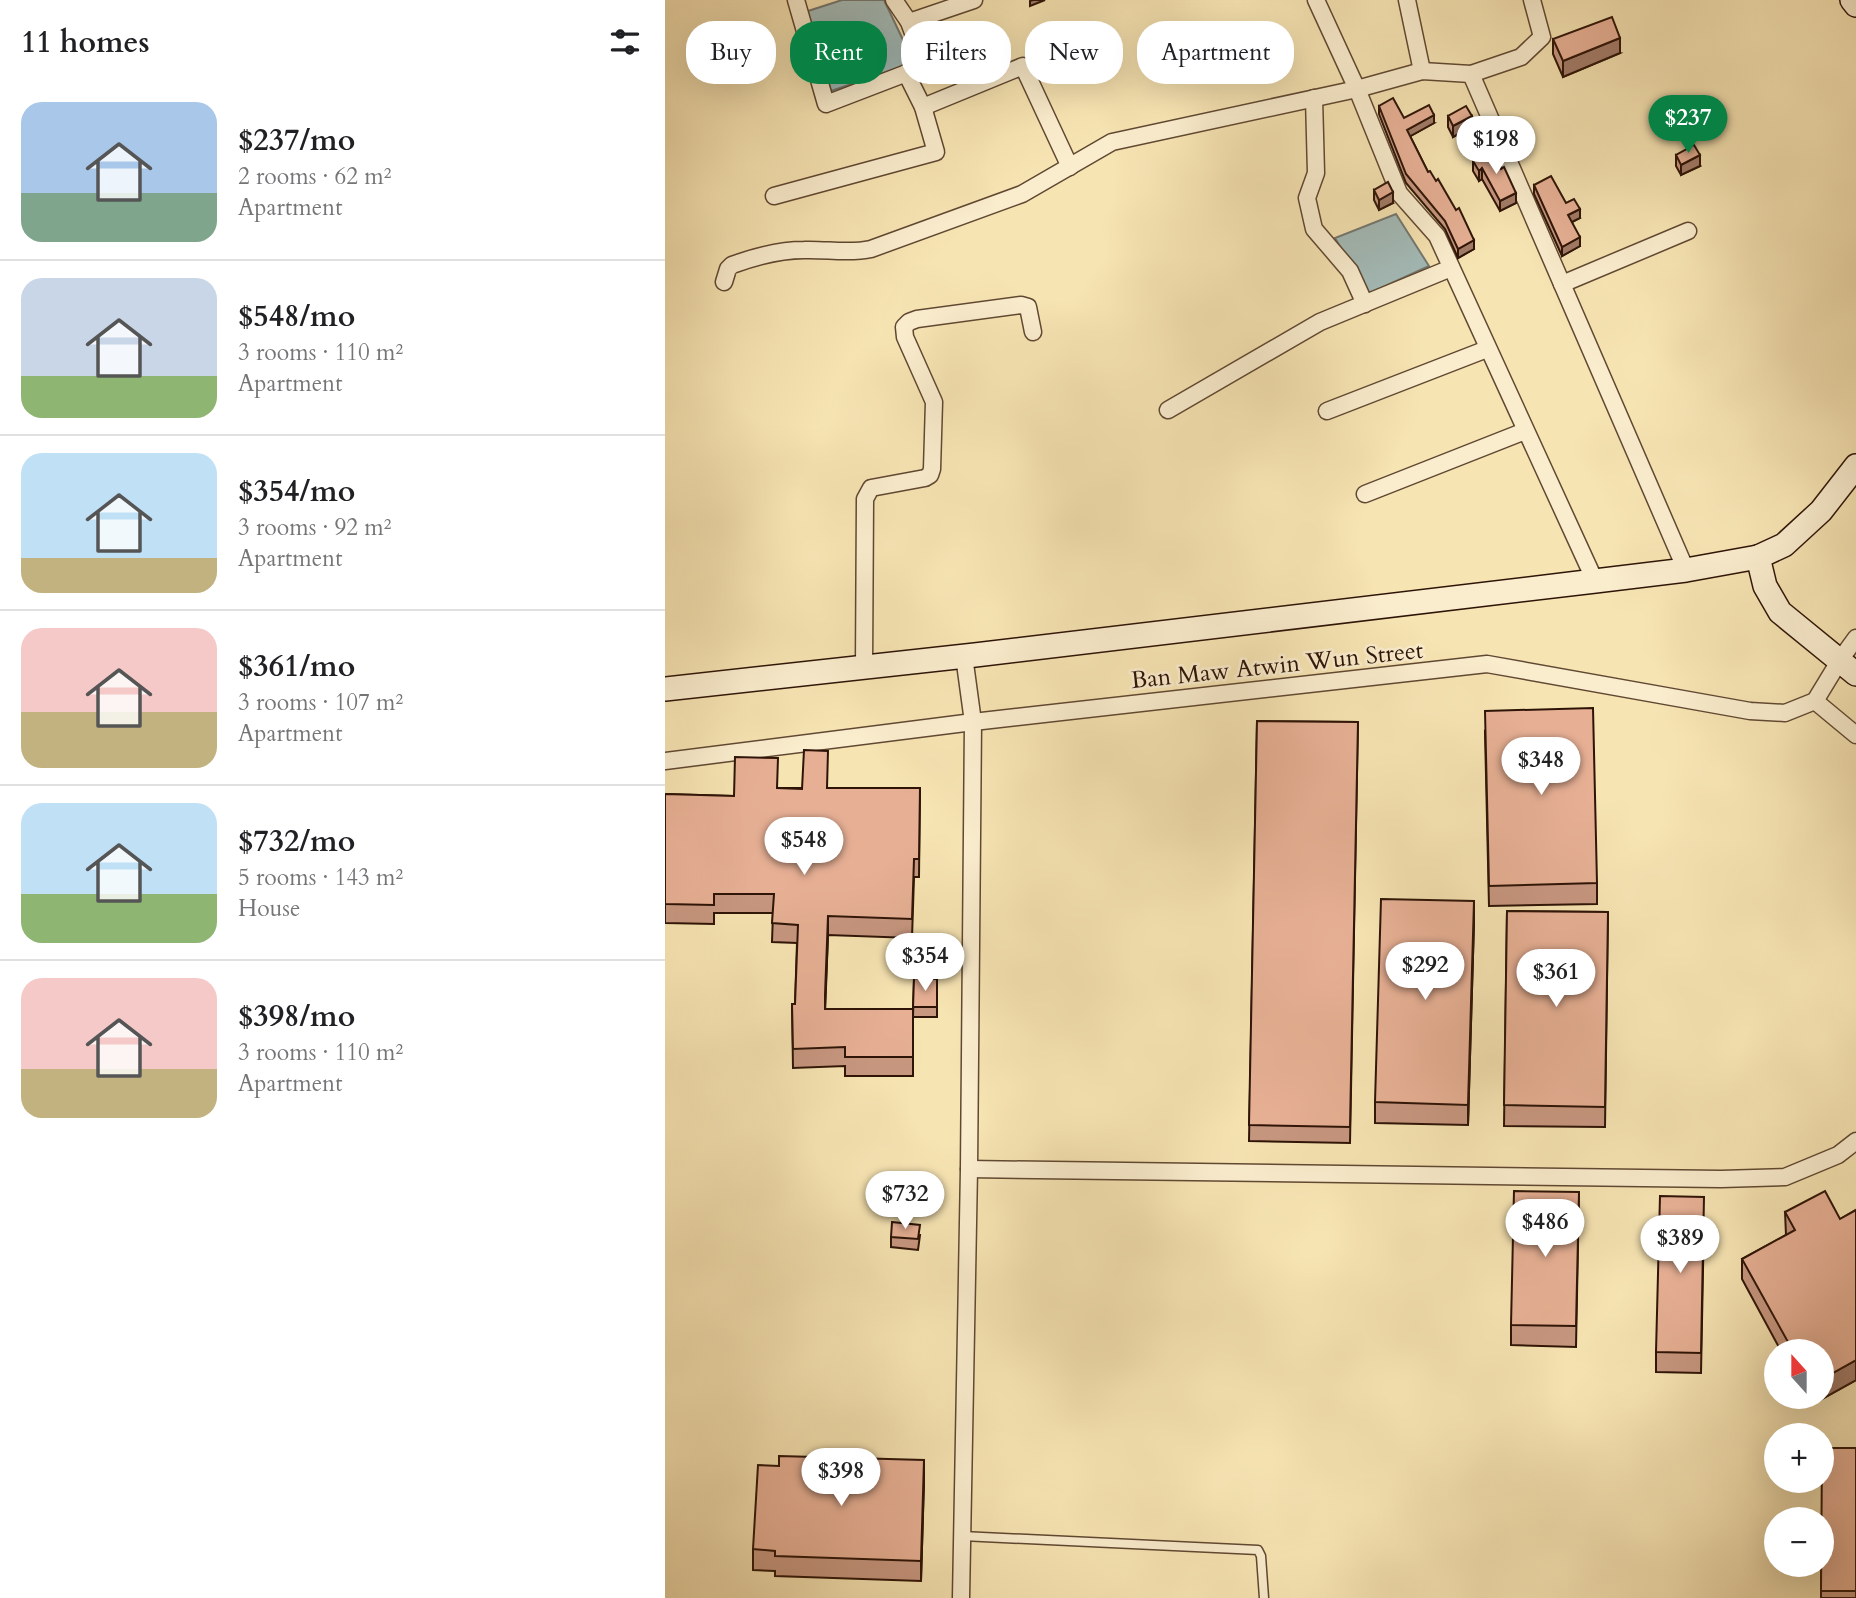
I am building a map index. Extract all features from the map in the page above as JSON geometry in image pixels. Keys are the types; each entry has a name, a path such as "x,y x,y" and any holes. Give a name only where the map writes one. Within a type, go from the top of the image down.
{"main road":[{"path":"1851,0 1856,5"},
{"path":"665,689 1595,581 1686,570 1758,557 1784,545 1821,511 1856,466"},
{"path":"1758,557 1765,586 1780,612 1848,667"}],"street":[{"path":"796,0 826,104 901,75"},
{"path":"894,0 908,21"},
{"path":"912,21 974,0"},
{"path":"1315,0 1357,89 1399,193 1437,236 1595,581"},
{"path":"1407,0 1422,71"},
{"path":"724,282 732,265 767,256 791,251 871,249 1022,194 1112,142 1357,89 1422,71 1471,74 1521,57 1542,37 1532,0"},
{"path":"923,107 1023,66 1070,167"},
{"path":"1471,74 1686,570"},
{"path":"775,197 936,152 923,107 912,84"},
{"path":"1314,98 1316,173 1307,198 1314,229 1350,271 1365,304"},
{"path":"1562,284 1688,231"},
{"path":"1168,410 1321,322 1451,268"},
{"path":"865,667 865,499 871,488 925,478 930,475 932,469 934,402 903,332 904,327 917,319 1021,305 1028,307 1033,332"},
{"path":"1327,411 1487,349"},
{"path":"1365,495 1525,431"},
{"path":"1856,638 1848,667 1815,701 1856,735"},
{"path":"961,1598 969,1170 973,722 964,656"},
{"name":"Ban Maw Atwin Wun Street","path":"665,761 973,722 1487,664 1750,711 1785,713 1815,701"},
{"path":"969,1170 1785,1177 1838,1155 1856,1141"}],"lane":[{"path":"962,1536 1258,1550 1261,1556 1264,1598"}],"water":[{"path":"842,0 884,0 901,36 901,67 887,72 887,21 808,21 805,12"},
{"path":"829,84 852,84 831,91"},
{"path":"1396,214 1429,266 1368,294 1335,238"}],"building":[{"path":"1612,17 1620,38 1563,61 1553,39"},
{"path":"1393,98 1404,118 1429,105 1434,115 1407,130 1428,172 1430,171 1436,181 1438,179 1456,210 1459,208 1474,240 1458,249 1445,221 1406,174 1379,106"},
{"path":"1466,106 1472,116 1453,126 1448,116"},
{"path":"1694,145 1700,155 1681,165 1676,155"},
{"path":"1492,151 1501,169 1504,167 1516,193 1500,201 1482,168 1479,171 1473,161"},
{"path":"1551,176 1566,203 1574,199 1580,209 1568,215 1580,237 1562,247 1534,185"},
{"path":"1388,182 1393,192 1379,200 1374,190"},
{"path":"1593,708 1597,883 1489,886 1485,711"},
{"path":"1257,721 1358,722 1350,1127 1249,1125"},
{"path":"804,750 828,751 827,788 920,788 919,859 914,859 912,919 828,916 825,995 825,1009 913,1009 913,1057 845,1057 845,1047 793,1049 792,1004 795,1004 798,925 772,923 774,894 714,894 714,905 665,904 665,794 734,796 735,757 778,758 777,788 802,789"},
{"path":"1381,899 1474,901 1468,1105 1375,1102"},
{"path":"1507,911 1608,912 1605,1107 1504,1105"},
{"path":"914,978 937,979 937,1007 913,1007"},
{"path":"903,1182 923,1184 921,1202 901,1200"},
{"path":"1514,1191 1579,1192 1576,1326 1511,1325"},
{"path":"1825,1191 1840,1219 1856,1210 1856,1360 1834,1372 1834,1339 1786,1339 1742,1259 1795,1230 1785,1212"},
{"path":"1660,1196 1704,1197 1701,1353 1656,1352"},
{"path":"892,1222 920,1225 918,1239 891,1237"},
{"path":"1834,1448 1856,1448 1856,1591 1821,1591 1821,1577 1834,1577 1834,1507 1822,1507 1822,1493 1834,1493"},
{"path":"779,1456 924,1460 921,1561 775,1556 775,1551 753,1549 758,1465 779,1466"}]}
